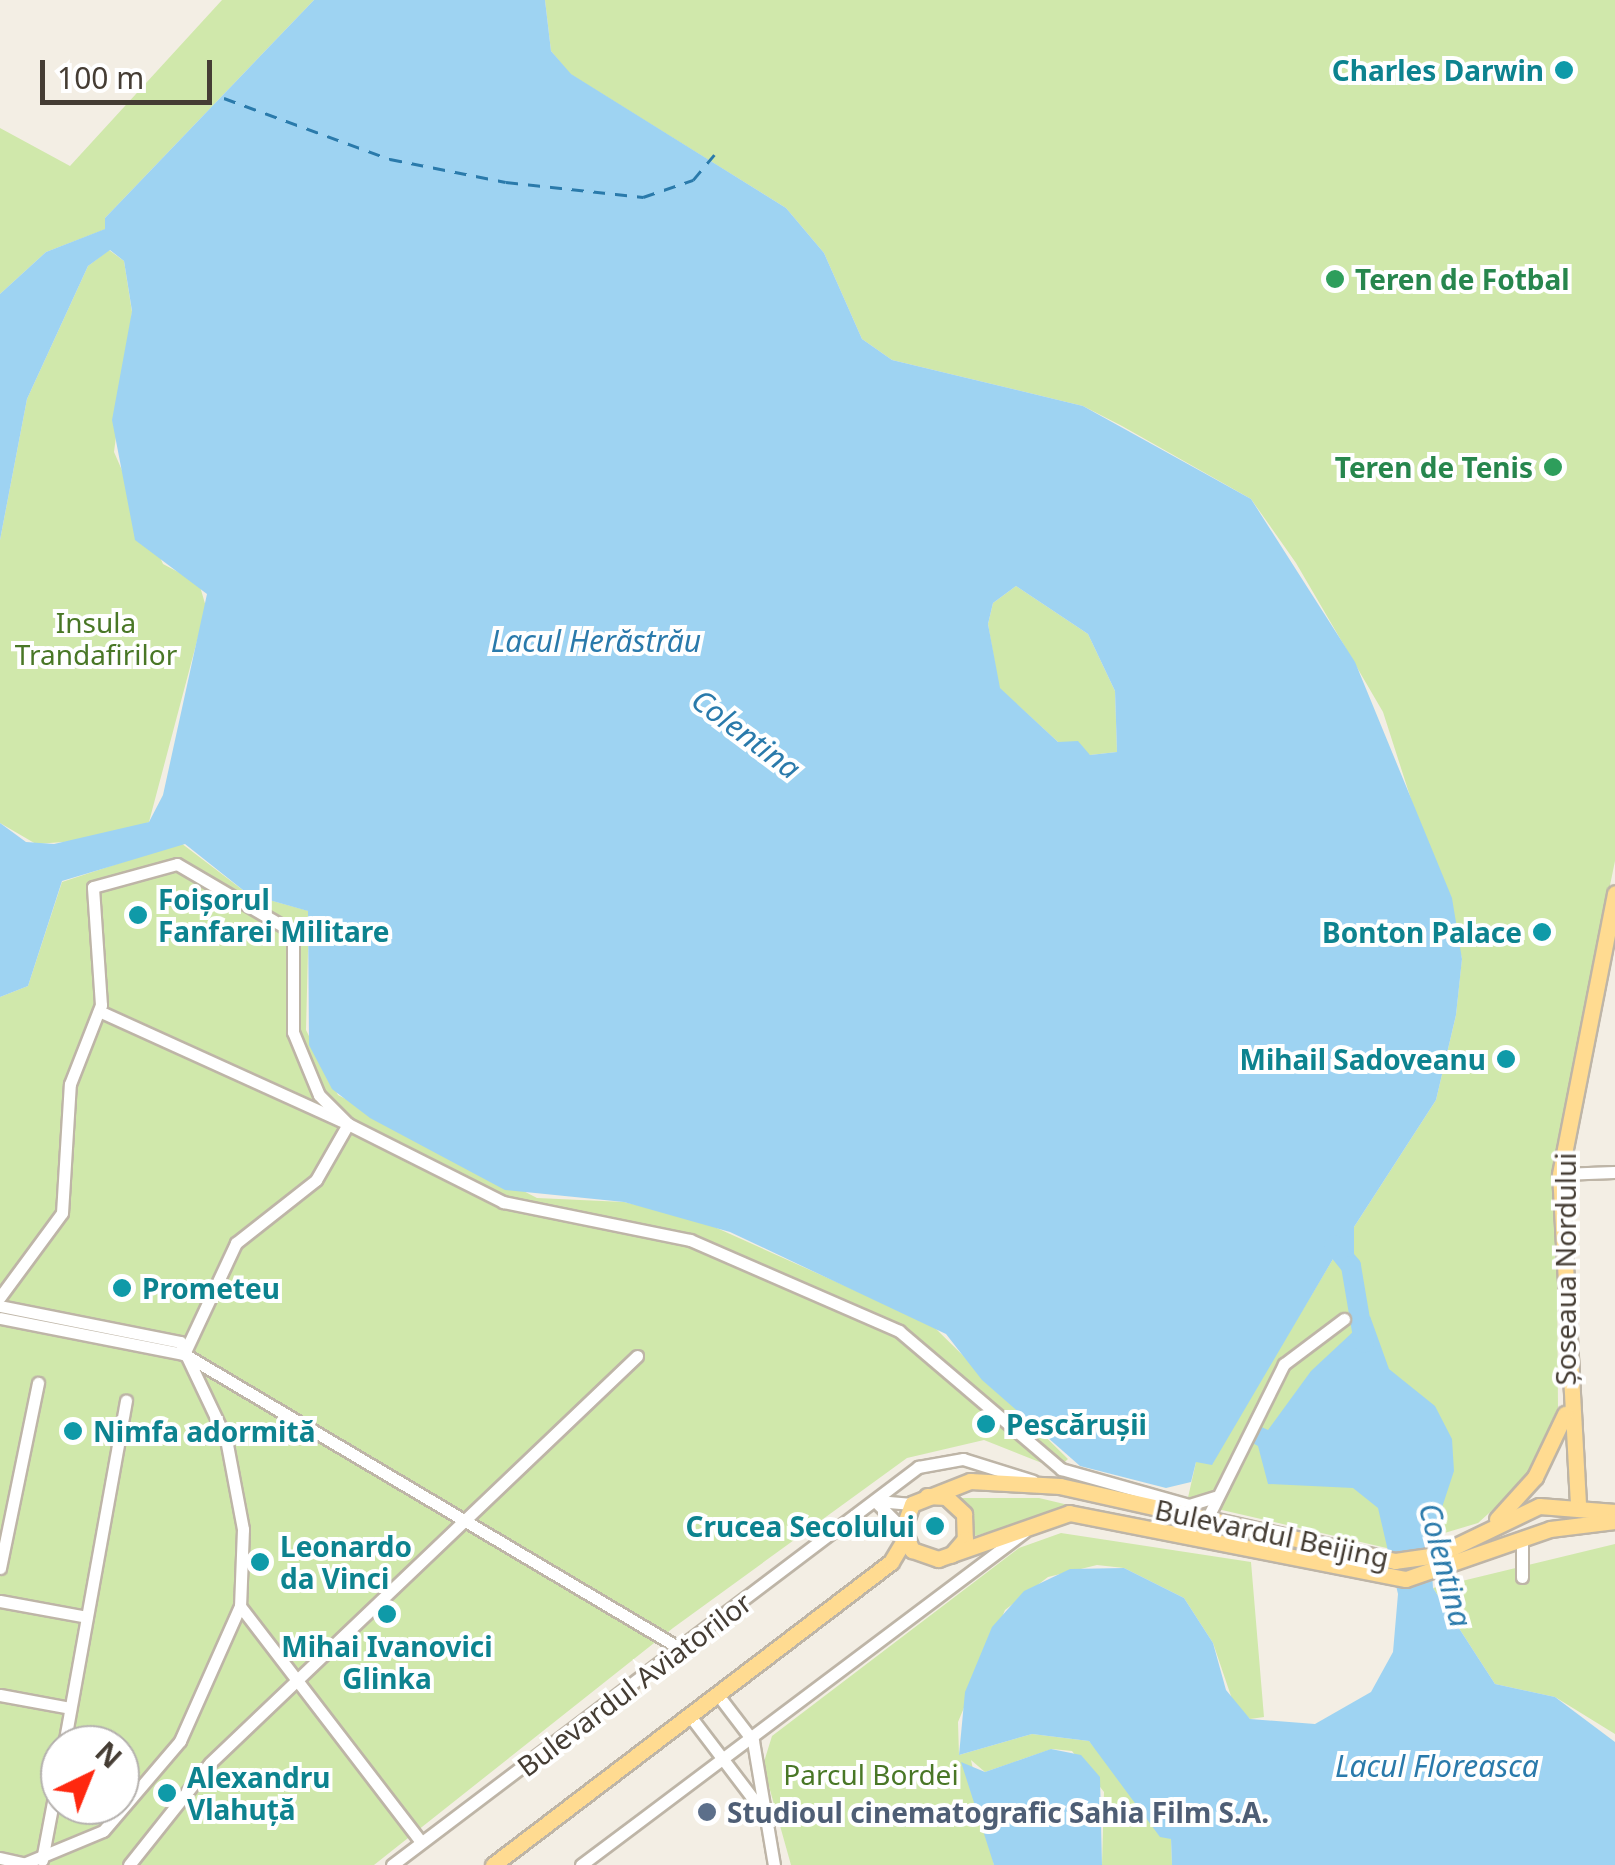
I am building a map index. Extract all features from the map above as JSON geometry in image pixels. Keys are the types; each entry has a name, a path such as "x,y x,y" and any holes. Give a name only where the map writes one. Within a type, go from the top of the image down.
{"main road":[{"name":"Șoseaua Nordului","path":"1578,1504 1566,1410 1560,1174 1615,894"},
{"name":"Șoseaua Nordului","path":"1475,1538 1535,1477 1566,1410"},
{"name":"Bulevardul Beijing","path":"891,1562 917,1501 958,1482 1037,1482 1368,1558 1436,1555 1529,1509 1578,1504 1615,1512"},
{"path":"917,1501 946,1497 964,1514 965,1539 948,1556"},
{"name":"Bulevardul Beijing","path":"696,1712 891,1562 918,1554 948,1556 1041,1518 1107,1519 1366,1576 1445,1572 1522,1538 1574,1525 1615,1521"},
{"path":"904,1534 918,1554"},
{"path":"493,1865 696,1712"}],"street":[{"path":"0,1297 62,1213 70,1084 99,1011 93,887 182,865 292,932 293,1032 318,1096 348,1124"},
{"path":"99,1011 348,1124 503,1202 690,1240 899,1331 1061,1469 1189,1505 1215,1497"},
{"path":"184,1354 236,1243 316,1180 348,1124"},
{"path":"1560,1174 1615,1172"},
{"path":"0,1306 180,1342 238,1483 240,1606 203,1700 142,1793 103,1830 42,1860 21,1864 0,1858"},
{"path":"0,1318 184,1354 462,1527 682,1649"},
{"path":"1207,1520 1251,1422 1284,1364 1344,1319"},
{"path":"129,1865 210,1763 298,1684 637,1356"},
{"path":"0,1568 38,1384"},
{"path":"67,1725 126,1401"},
{"name":"Bulevardul Aviatorilor","path":"392,1865 918,1468 947,1459 1037,1482"},
{"path":"875,1500 917,1501"},
{"path":"875,1500 904,1534"},
{"name":"Șoseaua Nordului","path":"1574,1525 1578,1504"},
{"path":"581,1865 753,1742 1041,1518"},
{"path":"1522,1538 1522,1577"},
{"path":"0,1601 87,1617"},
{"path":"240,1606 422,1842"},
{"path":"0,1694 70,1708"},
{"path":"718,1695 753,1742 757,1804 774,1865"},
{"path":"696,1712 757,1804"},
{"path":"42,1860 49,1825"}],"green space":[{"path":"222,0 314,0 105,218 106,229 46,252 0,294 0,128 70,166"},
{"path":"545,0 1615,0 1615,861 1556,1148 1558,1407 1526,1480 1478,1523 1391,1549 1187,1502 1196,1462 1230,1431 1333,1259 1354,1264 1354,1227 1436,1100 1456,1015 1462,958 1383,712 1296,563 1251,499 1122,426 1083,406 892,360 862,339 824,253 786,208 570,74 551,51"},
{"name":"Insula Trandafirilor","path":"109,250 124,261 132,312 114,452 163,564 199,583 206,607 149,822 104,839 36,844 0,823 0,540 27,399 88,266"},
{"path":"1016,586 1088,634 1115,691 1117,752 1090,755 1058,742 999,688 988,624 993,603"},
{"path":"181,843 248,894 309,911 306,1030 338,1095 537,1198 624,1202 699,1220 932,1325 1068,1459 1057,1469 984,1440 907,1458 673,1628 374,1865 0,1865 0,997 28,986 62,882"},
{"path":"959,1498 1039,1498 1077,1507 971,1537"},
{"name":"Parcul Bordei","path":"1061,1533 1251,1562 1264,1717 1250,1719 1233,1702 1213,1643 1184,1598 1124,1568 1097,1565 1048,1577 1005,1610 958,1722 959,1755 1032,1734 1089,1741 1171,1839 1172,1865 1102,1865 1104,1792 1072,1751 1052,1749 985,1772 971,1760 994,1865 791,1865 763,1765 772,1736 1019,1548"},
{"path":"1615,1544 1615,1734 1555,1697 1495,1684 1433,1588"}],"water":[{"name":"Lacul Herăstrău","path":"314,0 545,0 551,51 571,74 786,208 824,253 862,339 892,360 1083,406 1251,499 1355,662 1452,898 1462,959 1456,1015 1436,1100 1354,1227 1354,1264 1333,1259 1212,1465 1196,1462 1191,1482 1166,1488 1080,1466 982,1380 946,1334 730,1232 624,1202 505,1190 370,1118 332,1089 309,1045 308,911 248,894 185,844 62,881 28,986 0,997 0,823 26,842 54,844 149,822 163,795 207,594 135,540 112,420 132,311 124,261 110,250 88,266 27,399 0,540 0,294 46,252 105,229 105,218","holes":["1016,586 1088,634 1115,691 1117,752 1090,755 1078,741 1058,742 1000,688 988,624 993,603"]},
{"name":"Lacul Floreasca","path":"1370,1316 1389,1369 1435,1406 1452,1439 1454,1471 1430,1544 1433,1588 1495,1684 1555,1697 1615,1742 1615,1865 1172,1865 1171,1839 1160,1837 1089,1741 1032,1734 959,1755 965,1692 992,1627 1024,1591 1070,1569 1124,1568 1184,1598 1213,1643 1226,1690 1250,1719 1315,1724 1371,1692 1393,1652 1398,1594 1378,1508 1353,1488 1268,1484 1258,1446 1247,1440 1255,1424 1268,1430 1311,1371"},
{"path":"1051,1749 1081,1755 1100,1777 1102,1865 994,1865 961,1762 985,1772"}],"waterway":[{"path":"1334,1245 1351,1266 1364,1343"}],"ferry route":[{"path":"224,98 390,159 506,182 643,197 693,180 714,155"}],"place":[{"name":"Charles Darwin","path":"1564,70"},
{"name":"Teren de Fotbal","path":"1335,279"},
{"name":"Teren de Tenis","path":"1553,467"},
{"name":"Foișorul Fanfarei Militare","path":"138,915"},
{"name":"Bonton Palace","path":"1542,932"},
{"name":"Mihail Sadoveanu","path":"1506,1059"},
{"name":"Prometeu","path":"122,1288"},
{"name":"Pescărușii","path":"986,1424"},
{"name":"Nimfa adormită","path":"73,1431"},
{"name":"Crucea Secolului","path":"935,1526"},
{"name":"Leonardo da Vinci","path":"260,1562"},
{"name":"Mihai Ivanovici Glinka","path":"387,1614"},
{"name":"Alexandru Vlahuță","path":"167,1793"},
{"name":"Studioul cinematografic Sahia Film S.A.","path":"707,1812"}],"water label":[{"name":"Colentina","path":"746,734"},
{"name":"Colentina","path":"1445,1565"}]}
